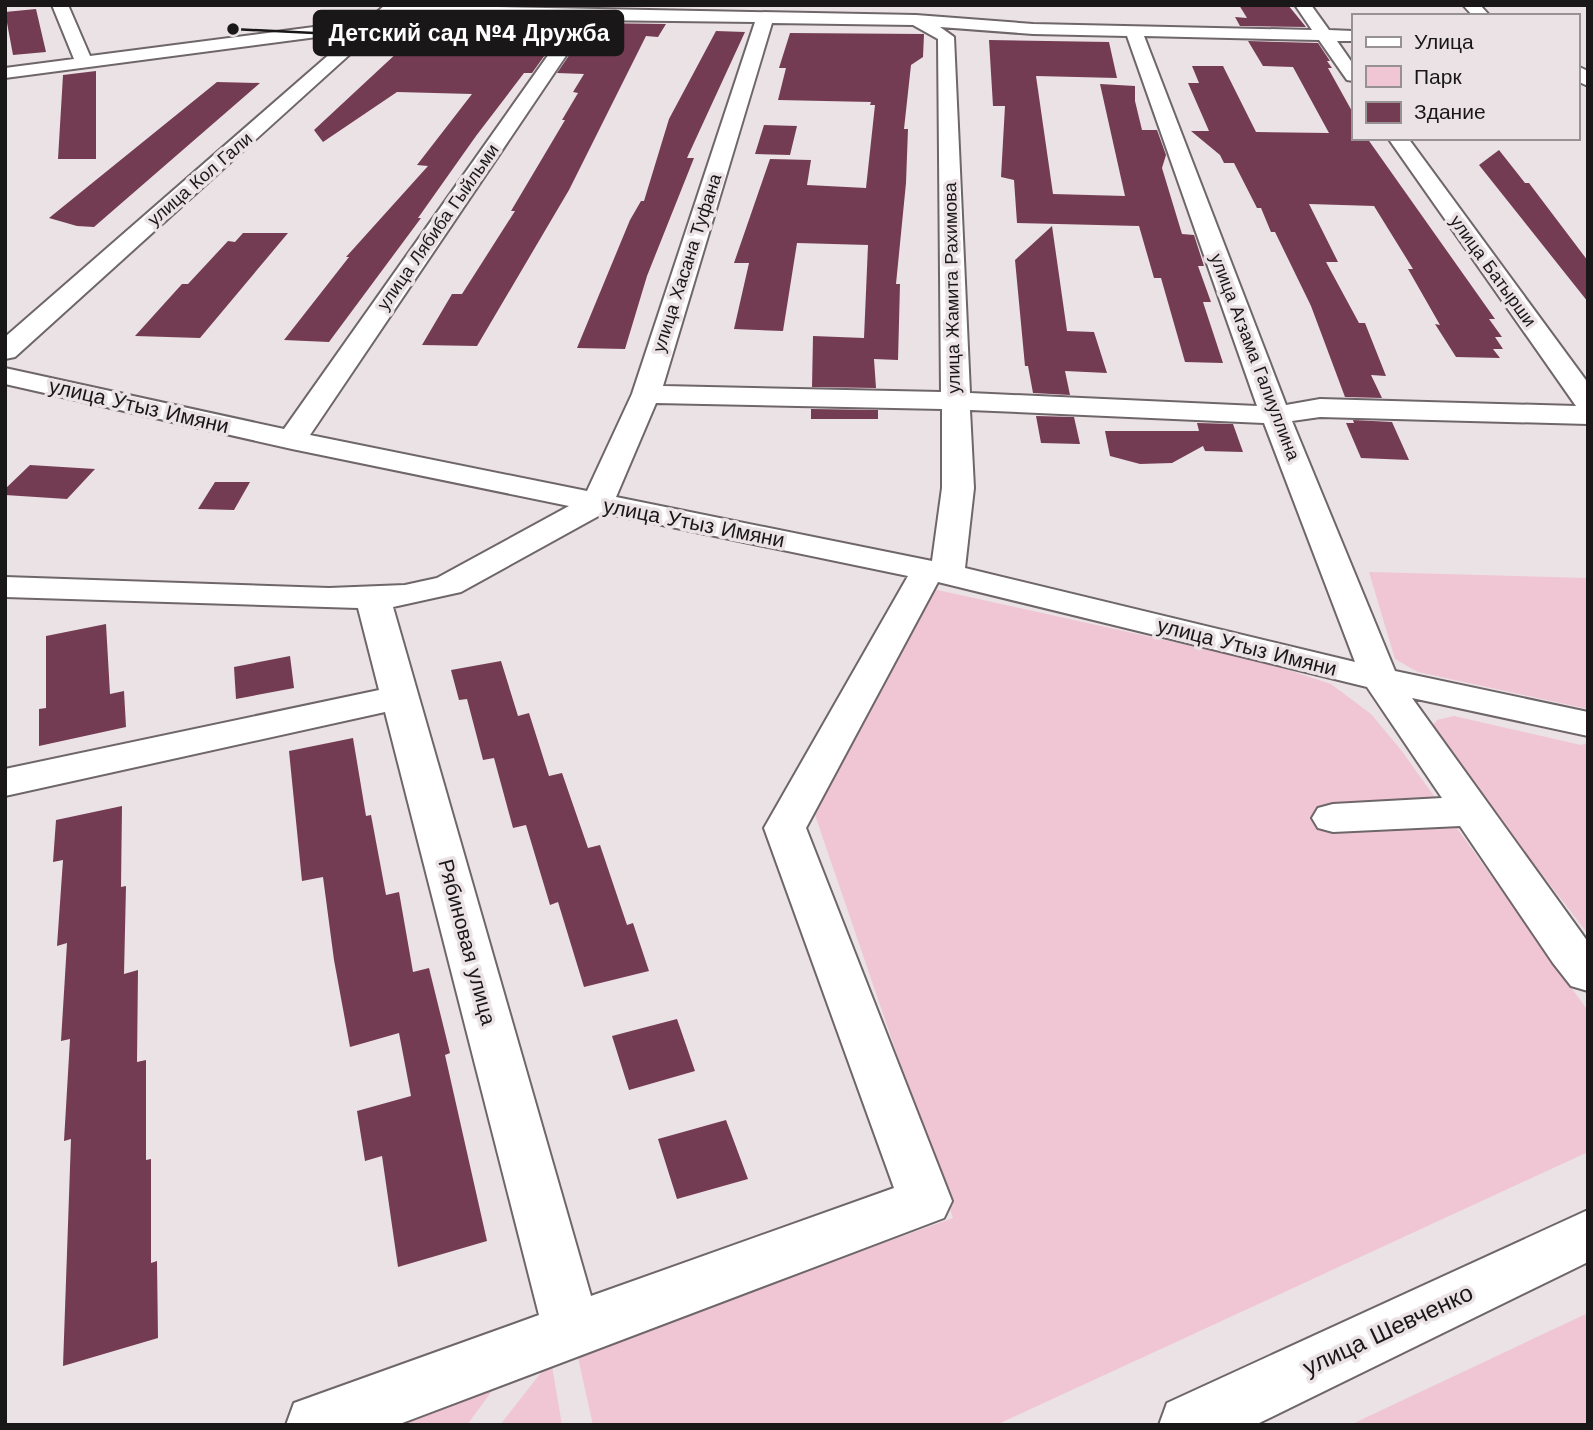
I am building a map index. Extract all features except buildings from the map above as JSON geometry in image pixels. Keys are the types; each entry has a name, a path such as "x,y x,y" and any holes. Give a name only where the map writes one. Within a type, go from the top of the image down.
{"street":[{"path":"61,5 84,62"},
{"path":"1303,5 1352,75"},
{"path":"5,73 386,14 916,20 1033,29 1352,36"},
{"name":"улица Кол Гали","path":"5,351 386,14"},
{"name":"улица Лябиба Гыйльми","path":"292,440 585,15"},
{"name":"улица Хасана Туфана","path":"597,504 646,394 765,18"},
{"name":"улица Жамита Рахимова","path":"916,20 946,37 958,488 937,572"},
{"name":"улица Агзама Галиуллина","path":"1134,32 1275,415 1380,679 1569,951 1588,973"},
{"name":"улица Батырши","path":"1399,140 1588,403"},
{"name":"улица Утыз Имяни","path":"5,376 292,440 937,572 1380,679 1588,724"},
{"path":"646,394 955,401 1275,415 1320,408 1588,415"},
{"path":"5,587 373,598 430,592 449,585 597,504"},
{"path":"316,1425 567,1310 925,1201 785,828 937,572"},
{"name":"Рябиновая улица","path":"373,598 567,1310"},
{"path":"5,783 400,697"},
{"path":"1333,818 1471,811"},
{"name":"улица Шевченко","path":"1189,1425 1588,1235"}],"green space":[{"path":"1369,572 1588,578 1588,709 1418,672 1395,659"},
{"path":"933,589 1264,662 1331,684 1371,714 1401,750 1588,1011 1588,1152 996,1425 593,1425 577,1353 953,1218 814,812"},
{"path":"1454,716 1581,745 1588,743 1588,934 1430,729 1437,720"},
{"path":"1588,1313 1588,1425 1350,1425"},
{"path":"551,1360 562,1425 500,1425"},
{"path":"508,1369 467,1425 357,1425"}],"place":[{"name":"Детский сад №4 Дружба","path":"233,29"}]}
